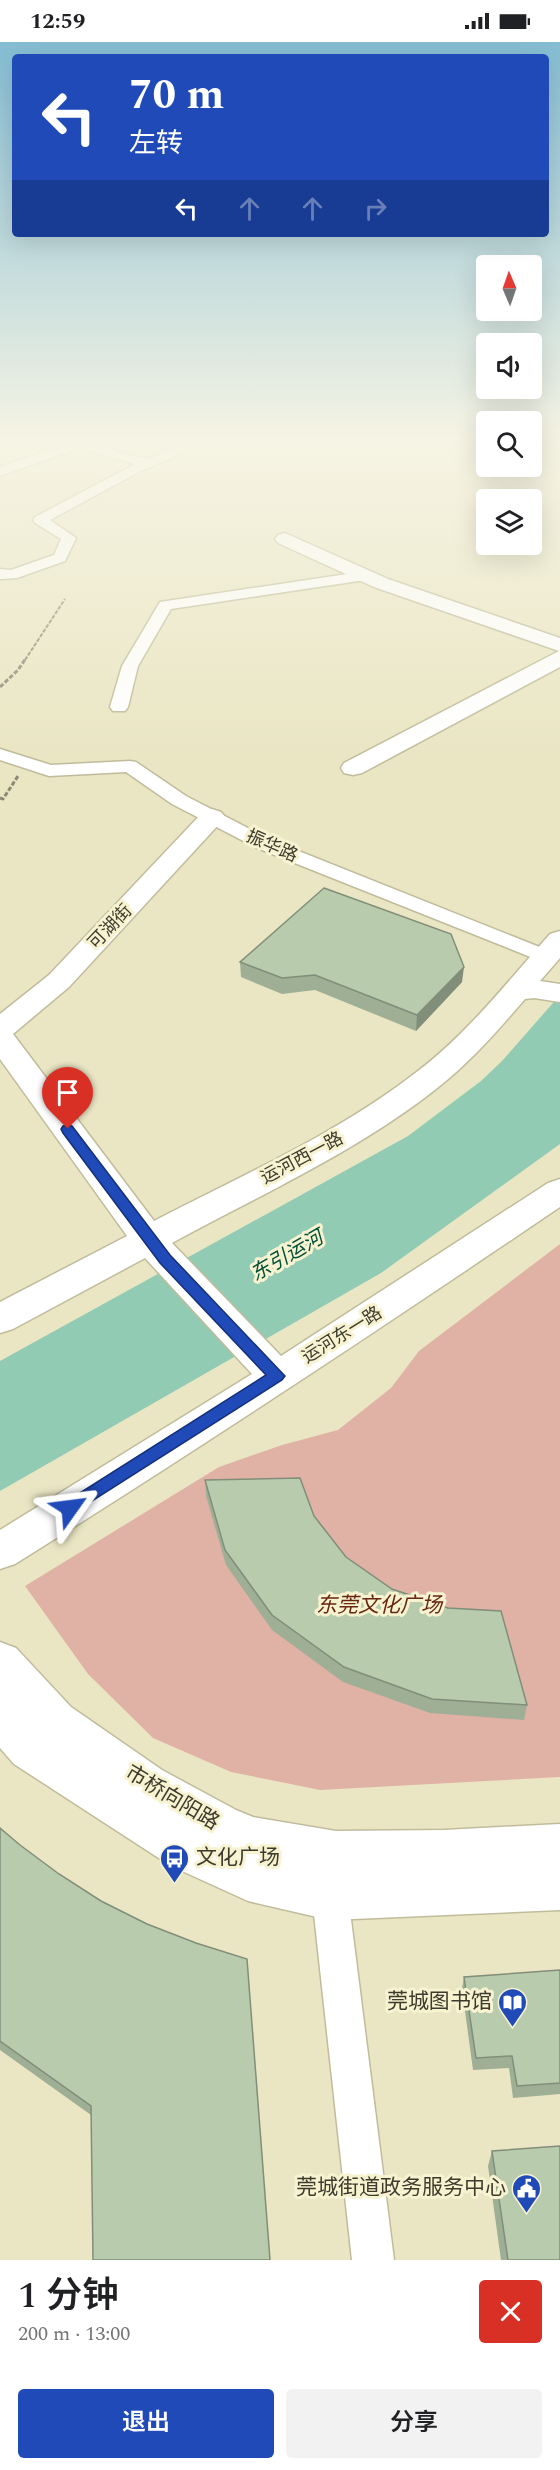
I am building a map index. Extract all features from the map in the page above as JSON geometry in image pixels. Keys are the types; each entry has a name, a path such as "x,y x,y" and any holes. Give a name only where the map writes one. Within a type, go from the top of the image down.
{"street":[{"path":"0,574 12,575 60,558 66,545"},
{"path":"297,545 367,576 560,645"},
{"path":"119,707 120,688 125,673 165,606 367,576"},
{"path":"353,768 560,658"},
{"name":"振华路","path":"0,754 49,771 130,766 179,800 264,844 557,969"},
{"name":"可湖街","path":"0,1029 59,981 212,817"},
{"name":"运河西一路","path":"0,1319 157,1250 347,1134 432,1076 461,1049 513,992 534,989 557,969"},
{"path":"0,1037 157,1250 265,1364"},
{"name":"运河东一路","path":"0,1551 110,1484 265,1364 380,1311 560,1191"},
{"name":"市桥向阳路","path":"0,1662 56,1722 146,1786 222,1828 333,1875 444,1854 560,1848"},
{"name":"市桥向阳路","path":"0,1714 30,1749 188,1849 248,1877 333,1875 560,1886"},
{"path":"333,1875 373,2260"}],"path":[{"path":"0,687 18,670 65,599"},
{"path":"0,798 3,799 28,764"}],"green space":[{"name":"东莞文化广场","path":"560,1244 560,1777 320,1790 231,1772 153,1738 88,1674 25,1586 219,1467 282,1445 338,1430 391,1388 419,1351"}],"water":[{"name":"东引运河","path":"560,995 560,1144 381,1273 0,1491 0,1361 408,1136 481,1081 502,1061"}],"building":[{"path":"324,888 451,934 464,967 417,1015 315,975 282,978 240,962"},
{"path":"300,1478 314,1516 346,1557 392,1589 448,1608 501,1611 527,1705 432,1699 344,1667 272,1615 225,1550 205,1480"},
{"path":"0,1828 59,1874 101,1901 147,1924 247,1959 270,2260 93,2260 91,2106 0,2041"},
{"name":"莞城图书馆","path":"560,1970 560,2083 517,2086 512,2056 476,2058 464,1977"},
{"name":"莞城街道政务服务中心","path":"560,2146 560,2260 508,2260 492,2151"}],"place":[{"name":"文化广场","path":"175,1884"},
{"name":"莞城图书馆","path":"513,2028"},
{"name":"莞城街道政务服务中心","path":"527,2214"}],"route":[{"path":"68,1129 165,1259 277,1376 70,1508"}]}
